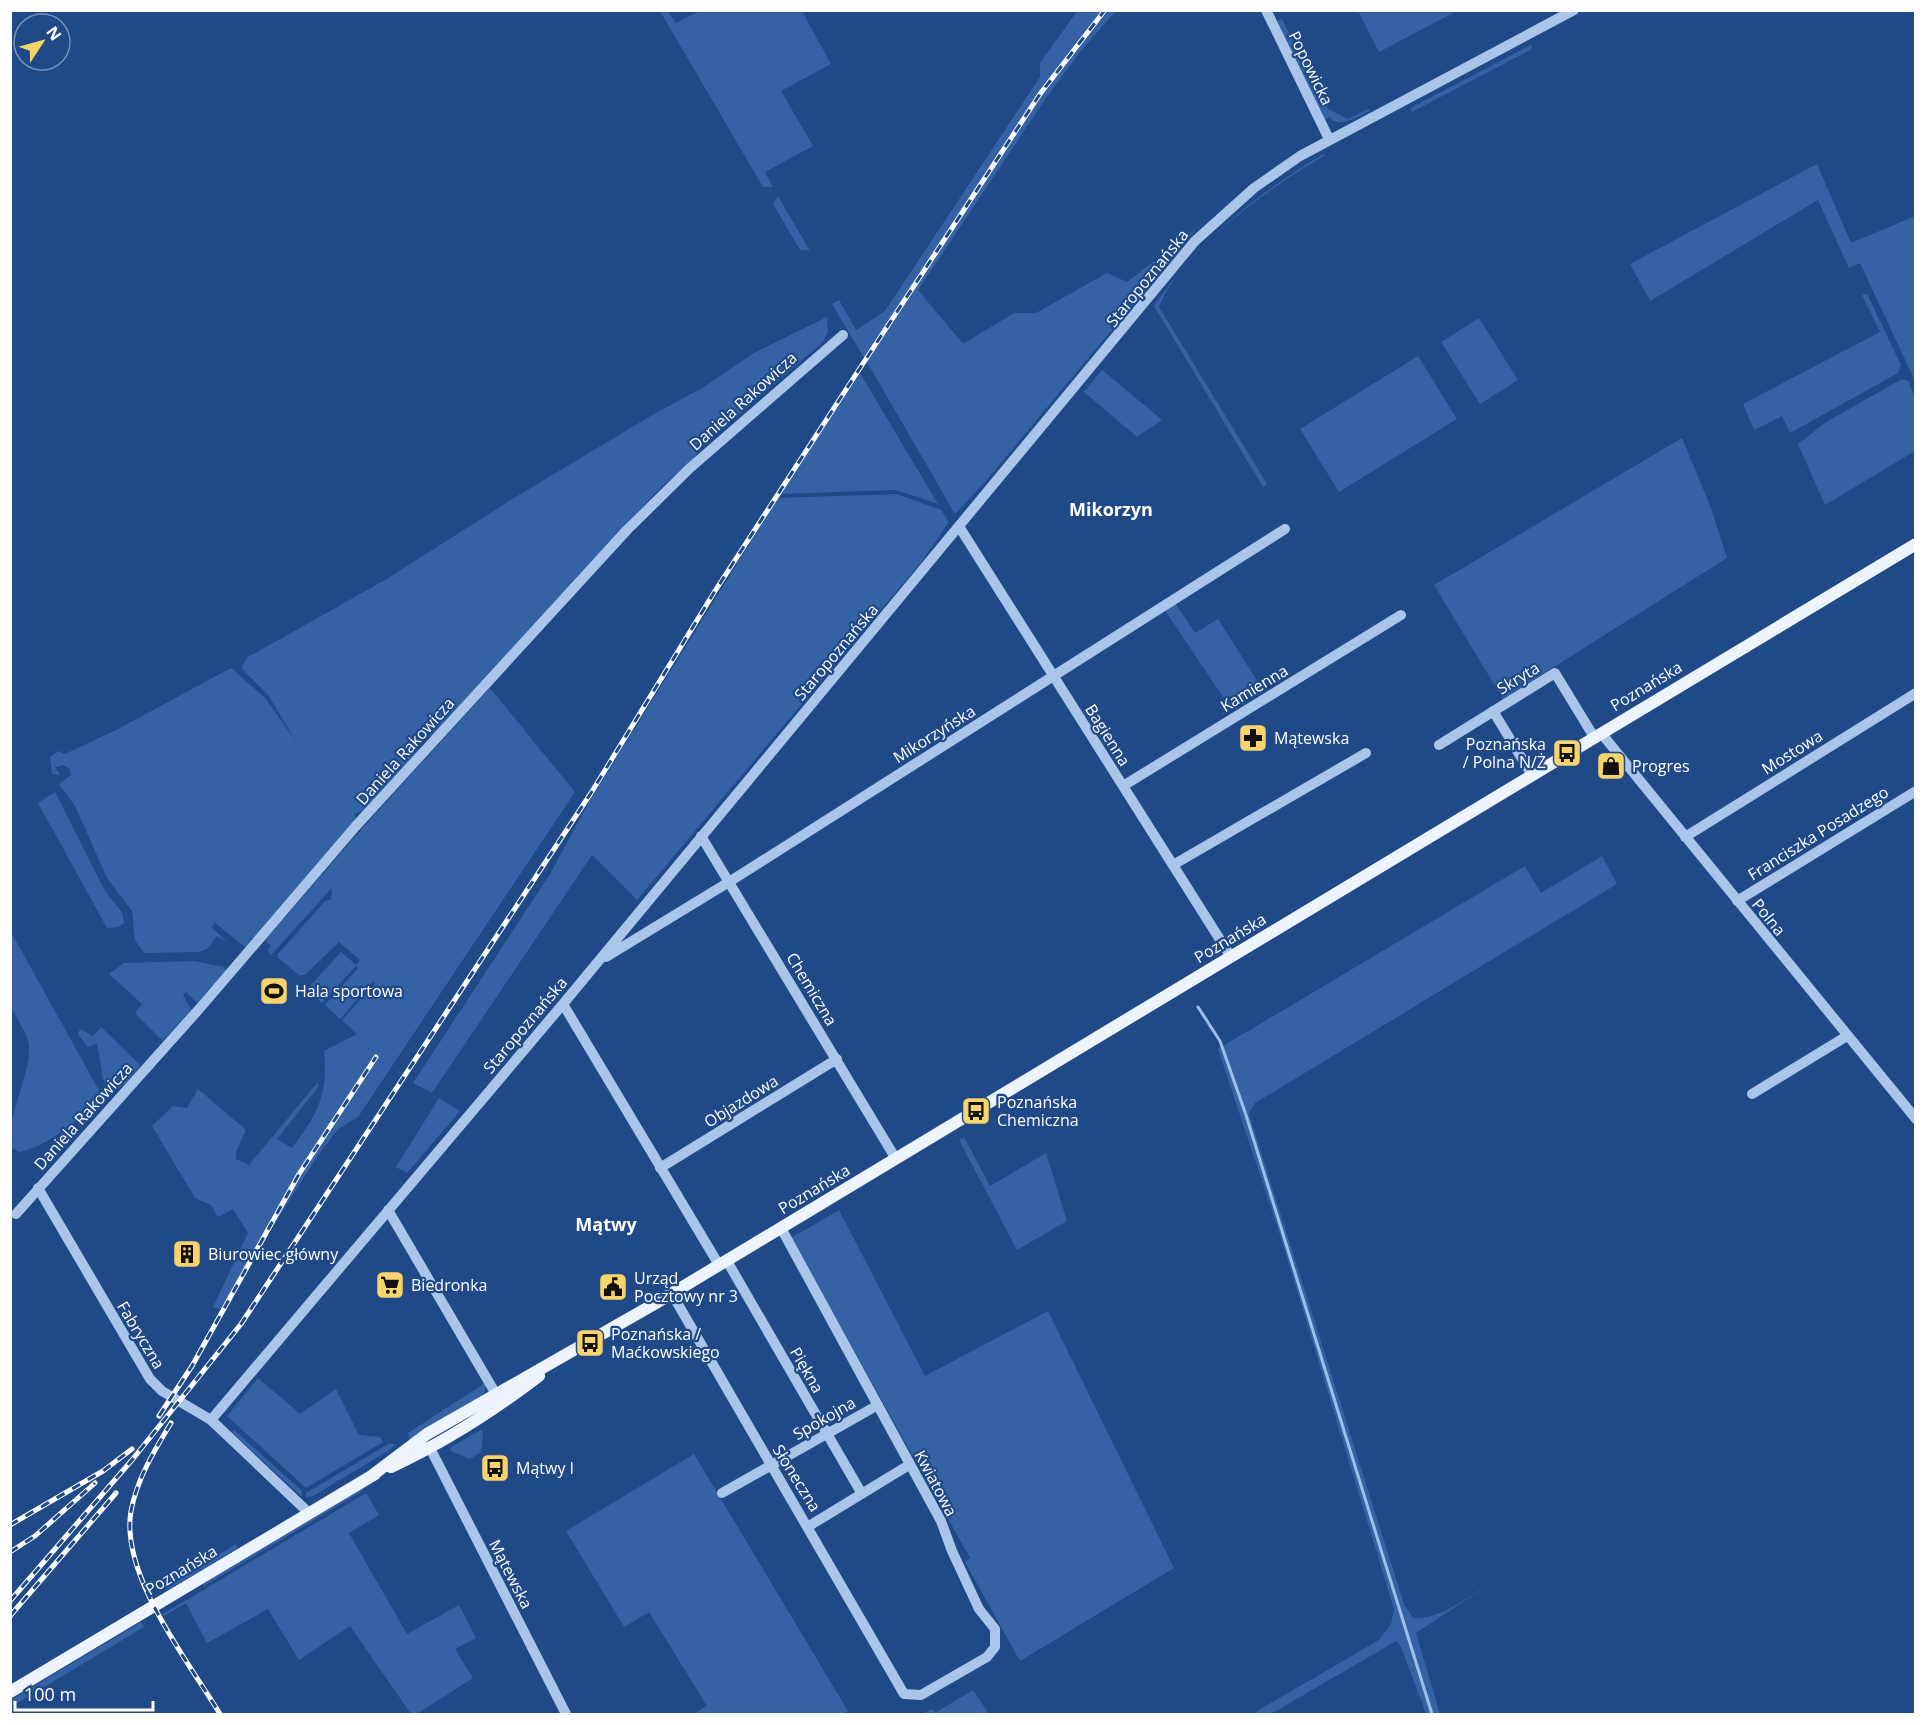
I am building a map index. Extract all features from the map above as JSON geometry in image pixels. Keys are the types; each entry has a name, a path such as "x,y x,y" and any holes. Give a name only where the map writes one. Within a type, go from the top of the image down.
{"main road":[{"name":"Poznańska","path":"10,1692 370,1477 430,1448 498,1398 561,1359 896,1160 1916,544"},
{"name":"Poznańska","path":"370,1477 443,1425 498,1398"}],"street":[{"name":"Popowicka","path":"1266,10 1329,139"},
{"name":"Staropoznańska","path":"211,1420 563,1004 960,528 1195,241 1266,178 1329,139 1574,10"},
{"name":"Daniela Rakowicza","path":"16,1214 200,1008 355,827 627,530 690,468 843,335"},
{"name":"Bagienna","path":"960,528 1231,957"},
{"name":"Mikorzyńska","path":"598,962 729,882 1285,529"},
{"name":"Kamienna","path":"1123,786 1401,615"},
{"name":"Skryta","path":"1439,745 1555,673 1598,735"},
{"name":"Mostowa","path":"1685,837 1916,693"},
{"name":"Skryta","path":"1493,711 1532,775"},
{"name":"Polna","path":"1598,735 1685,837 1916,1119"},
{"path":"1173,865 1366,753"},
{"name":"Franciszka Posadzego","path":"1737,901 1916,791"},
{"name":"Chemiczna","path":"701,836 896,1160"},
{"path":"624,930 634,940"},
{"path":"563,1004 660,1168 723,1263"},
{"path":"1752,1094 1847,1036"},
{"name":"Objazdowa","path":"660,1168 837,1059"},
{"name":"Fabryczna","path":"38,1188 150,1379 162,1391 211,1420 309,1513"},
{"path":"388,1210 498,1398"},
{"name":"Kwiatowa","path":"781,1228 941,1521 952,1551 980,1609 995,1629 995,1647 987,1657 921,1695 904,1694 896,1679"},
{"name":"Piękna","path":"723,1263 862,1494"},
{"name":"Słoneczna","path":"672,1294 896,1679"},
{"name":"Spokojna","path":"722,1493 878,1405"},
{"path":"408,1448 418,1445 430,1448 443,1425"},
{"name":"Mątewska","path":"430,1448 566,1714"},
{"path":"809,1526 909,1465"}],"shaded area":[{"path":"1078,10 1101,11 1039,93 864,358 832,304 839,300 856,330 885,311 1040,77 1040,63"},
{"path":"1109,10 1116,11 1084,47 1046,98 918,290 963,344 1014,313 1036,313 1107,273 1127,282 1196,229 985,482 955,514 867,362 1042,95"},
{"path":"660,11 668,11 676,23 699,11 802,11 831,64 781,91 813,146 765,172 773,187 763,187"},
{"path":"1358,11 1452,11 1453,13 1379,52"},
{"path":"1282,19 1328,109 1348,119 1369,109 1370,111 1343,122 1333,121 1329,117 1325,120 1277,21"},
{"path":"1531,45 1532,49 1412,112 1410,108"},
{"path":"1323,154 1325,155 1255,202 1211,239 1275,185"},
{"path":"1817,164 1851,243 1915,216 1915,381 1860,263 1849,268 1818,200 1650,301 1630,264"},
{"path":"778,196 810,251 800,250 773,204"},
{"path":"1184,268 1159,307 1267,484 1263,487 1154,306"},
{"path":"1867,294 1901,365 1898,373 1790,433 1782,416 1754,430 1743,404 1880,332 1862,295"},
{"path":"827,317 828,332 823,342 705,444 692,460 657,491 432,737 423,730 404,750 410,754 421,748 363,811 354,814 356,818 353,822 253,939 249,938 251,941 245,947 215,923 211,927 228,943 217,936 207,949 199,952 144,953 135,940 132,911 107,878 75,806 59,784 71,775 70,769 63,765 55,767 60,775 52,774 50,757 58,751 65,754 118,729 231,668 266,699 297,743 268,695 243,670 242,666 248,657 385,580 514,498 654,414 704,387 752,354"},
{"path":"1479,318 1518,380 1480,404 1441,342"},
{"path":"1418,356 1457,419 1339,492 1300,429"},
{"path":"1102,370 1162,420 1137,437 1084,392"},
{"path":"860,373 938,504 896,490 780,494"},
{"path":"1902,379 1908,381 1915,397 1915,451 1825,505 1798,444 1826,422"},
{"path":"1682,438 1711,508 1727,558 1503,699 1434,585"},
{"path":"897,494 941,510 949,522 922,561 637,900 592,855 432,1093 413,1083 550,874 589,802 778,498"},
{"path":"1175,603 1195,633 1218,619 1263,690 1231,709 1164,609"},
{"path":"490,688 575,792 358,1117 338,1129 317,1157 220,1309 213,1307 248,1233 233,1209 218,1217 211,1205 195,1198 152,1126 173,1106 187,1108 198,1089 246,1130 236,1152 236,1159 249,1165 317,1083 319,1086 277,1139 292,1148 315,1114 319,1103 324,1080 324,1051 357,1034 342,1020 375,983 373,982 340,1019 325,1005 358,968 356,966 322,1003 307,989 341,952 356,965 360,960 339,942 305,975 299,975 278,958 278,954 325,901 331,899 332,888 271,955 268,950 271,946 265,940 375,814"},
{"path":"55,792 105,891 122,912 124,923 118,927 107,928 38,803"},
{"path":"1602,856 1617,884 1255,1103 1249,1114 1404,1604 1413,1618 1433,1616 1453,1607 1490,1584 1416,1633 1440,1714 1426,1714 1401,1647 1396,1641 1271,1714 1252,1714 1379,1640 1391,1624 1394,1609 1280,1235 1218,1049 1525,866 1541,893"},
{"path":"11,932 101,1094 100,1100 62,1131 41,1144 19,1152 12,1148 11,1126 27,1065 29,1046 26,1034 10,1000"},
{"path":"194,961 224,967 226,970 197,1003 186,992 183,995 191,1010 163,1041 135,1013 142,1004 109,974 124,963"},
{"path":"101,1027 140,1065 127,1082 119,1088 109,1089 103,1079 97,1043 88,1047 78,1034 80,1029 93,1036"},
{"path":"439,1098 460,1111 407,1173 396,1167"},
{"path":"964,1137 990,1186 1046,1153 1067,1221 1017,1250 959,1140"},
{"path":"839,1210 925,1376 1048,1311 1174,1568 1020,1661 965,1562 970,1558 791,1238"},
{"path":"258,1378 300,1414 336,1389 359,1435 380,1437 383,1442 306,1488 227,1416"},
{"path":"485,1383 485,1392 481,1396 410,1441 408,1433"},
{"path":"234,1430 302,1491 302,1497 232,1432"},
{"path":"481,1430 483,1432 481,1452 470,1459 451,1451 451,1447"},
{"path":"390,1443 395,1445 388,1451 306,1498 306,1493"},
{"path":"694,1454 848,1711 843,1714 694,1714 707,1706 649,1612 624,1627 566,1531"},
{"path":"362,1487 364,1490 204,1586 203,1584"},
{"path":"366,1493 379,1515 349,1533 407,1634 459,1605 476,1638 455,1649 473,1678 417,1714 411,1714 350,1626 299,1660 268,1609 207,1643 186,1603 164,1616 163,1614"},
{"path":"236,1544 238,1548 167,1590 165,1586"},
{"path":"141,1622 144,1627 11,1707 11,1700"},
{"path":"973,1690 989,1714 923,1714 932,1709 935,1713"}],"waterway":[{"path":"1198,1007 1220,1041 1246,1115 1432,1714"}],"railway":[{"path":"10,1601 132,1460 241,1324 591,793 715,591 1040,94 1105,10"},
{"path":"159,1416 192,1366 299,1174 376,1057"},
{"path":"171,1423 152,1455 137,1488 131,1511 130,1536 136,1562 159,1617 220,1714"},
{"path":"10,1525 103,1471 132,1449"},
{"path":"10,1552 35,1536 95,1483"},
{"path":"10,1616 116,1493"}],"place":[{"name":"Mątewska","path":"1253,738"},
{"name":"Poznańska / Polna N/Ż","path":"1567,753"},
{"name":"Progres","path":"1611,766"},
{"name":"Hala sportowa","path":"274,991"},
{"name":"Poznańska Chemiczna","path":"976,1111"},
{"name":"Biurowiec główny","path":"187,1254"},
{"name":"Biedronka","path":"390,1285"},
{"name":"Urząd Pocztowy nr 3","path":"613,1287"},
{"name":"Poznańska / Maćkowskiego","path":"590,1343"},
{"name":"Mątwy I","path":"495,1468"}],"district":[{"name":"Mikorzyn","path":"1111,510"},
{"name":"Mątwy","path":"606,1225"}]}
